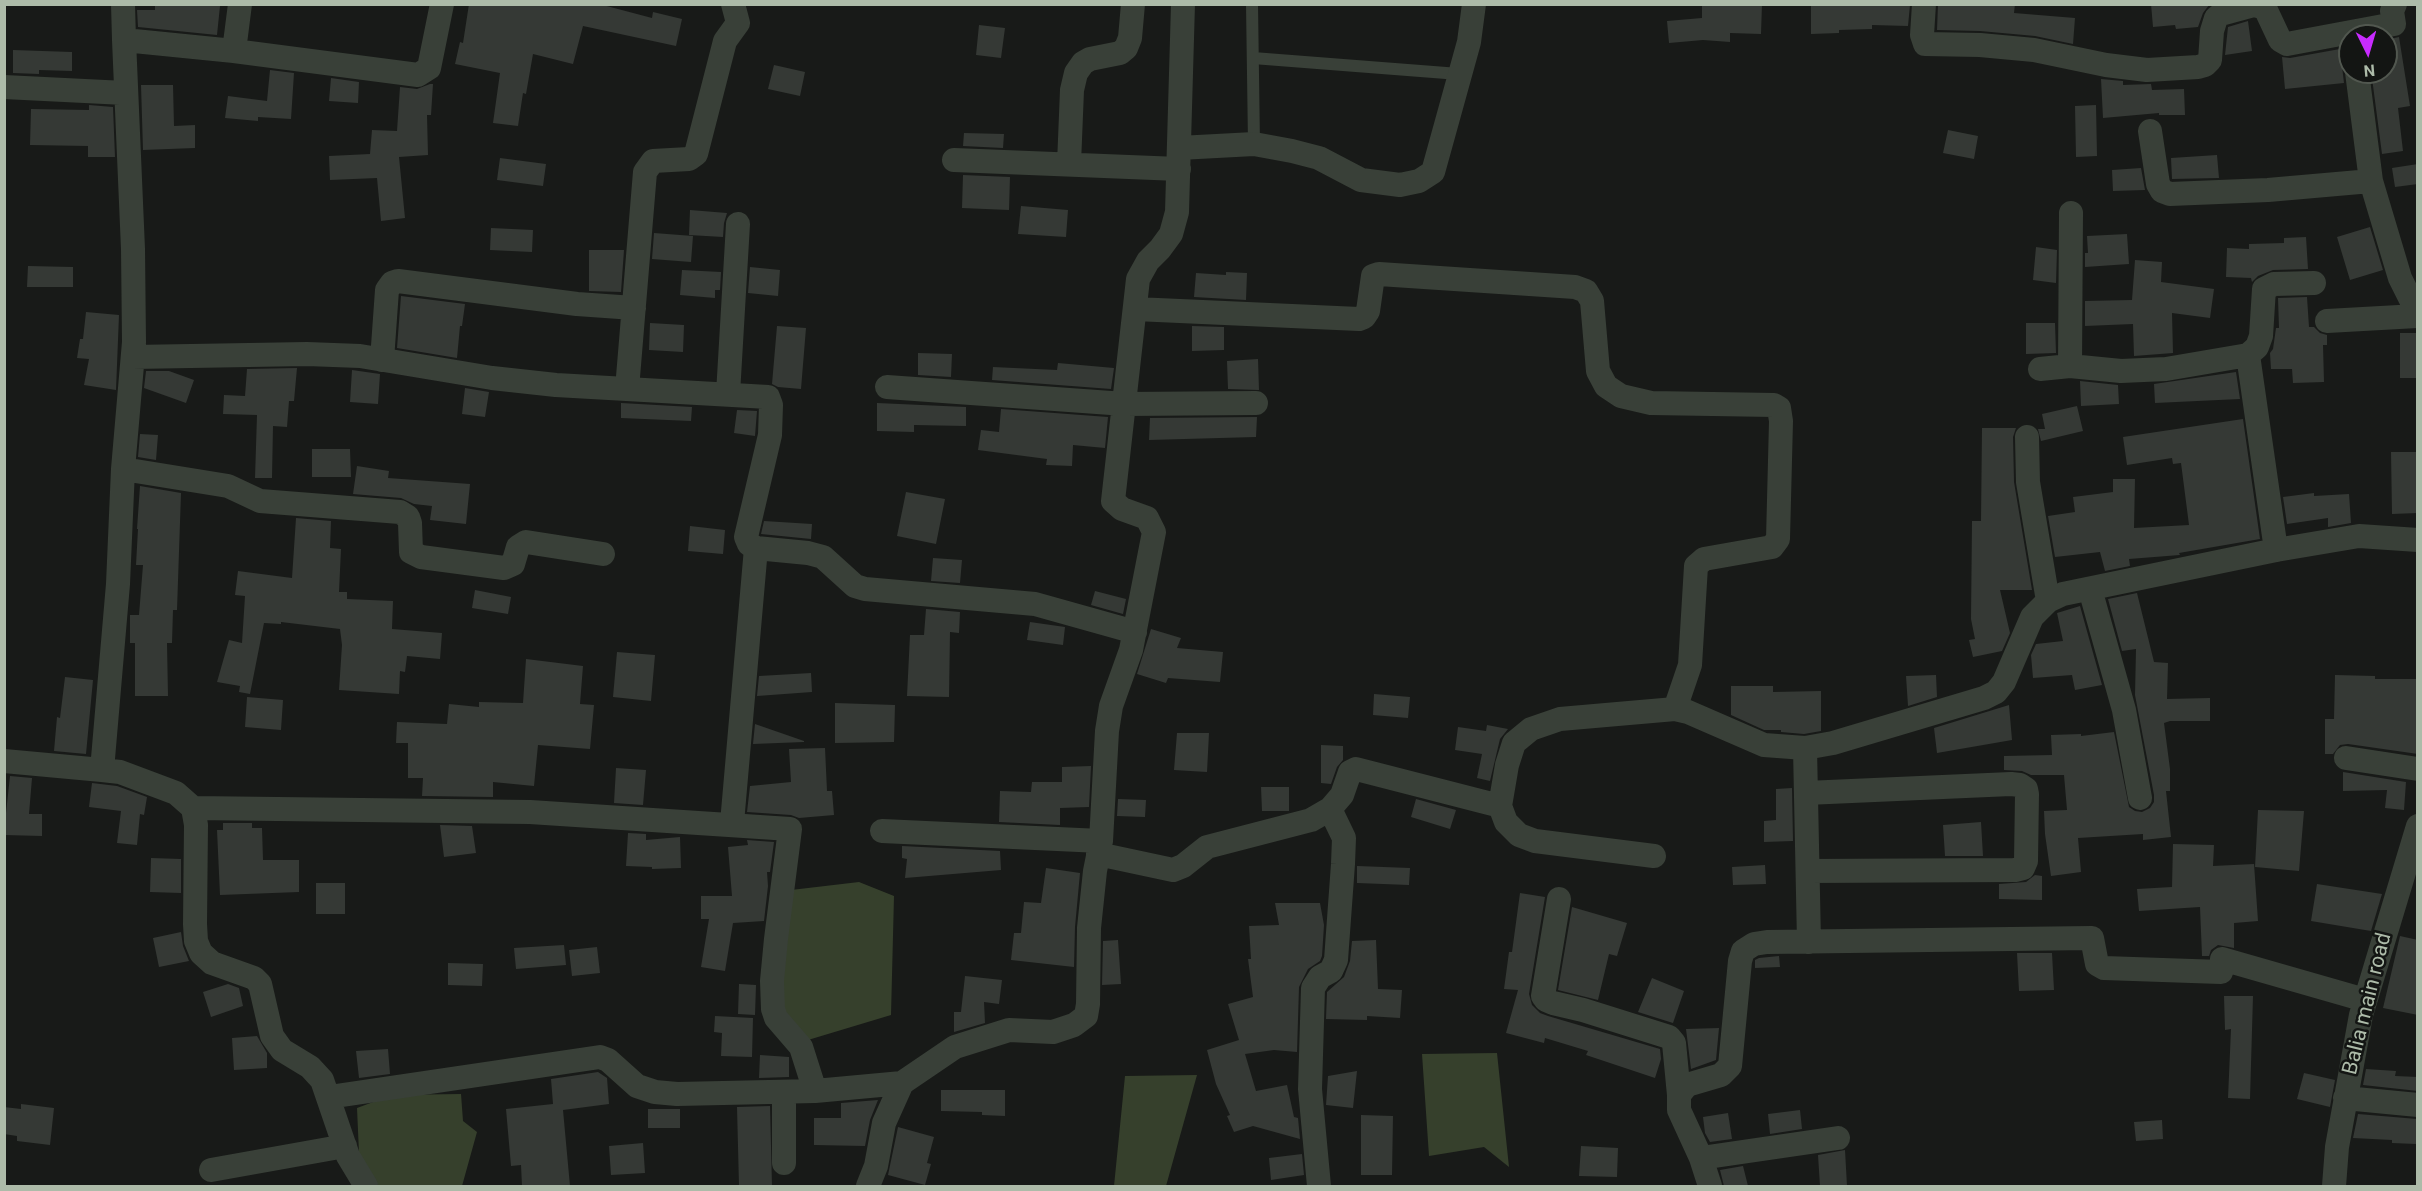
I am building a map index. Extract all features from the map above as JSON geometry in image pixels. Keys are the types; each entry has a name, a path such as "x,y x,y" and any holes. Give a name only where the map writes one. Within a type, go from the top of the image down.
{"street":[{"path":"102,770 118,584 123,469 133,357 133,249 123,4"},
{"path":"234,51 240,4"},
{"path":"124,40 234,51 418,75 429,68 442,4"},
{"path":"627,389 645,172 653,161 689,159 696,154 725,41 738,23 733,4"},
{"path":"1069,164 1072,90 1076,73 1083,63 1090,59 1120,53 1126,48 1130,38 1133,4"},
{"path":"329,1097 600,1057 608,1060 638,1086 655,1092 702,1095 815,1091 902,1083 955,1047 1009,1030 1053,1032 1074,1025 1086,1016 1089,928 1099,847 1107,731 1111,706 1131,650 1154,532 1147,518 1122,509 1113,501 1138,279 1148,261 1171,234 1177,212 1183,4"},
{"path":"954,160 1069,164 1179,159 1254,144 1319,158 1361,180 1400,185 1419,181 1433,172 1469,42 1474,4"},
{"path":"1924,4 1925,44 1980,45 2034,50 2147,70 2205,65 2210,60 2212,31 2216,18 2221,14 2254,5 2265,8 2283,43 2292,44 2338,36"},
{"path":"2393,5 2394,24"},
{"path":"2327,321 2417,316 2400,278 2371,181 2359,84"},
{"path":"4,87 125,93"},
{"path":"2150,131 2158,184 2162,191 2170,194 2268,190 2371,181"},
{"path":"2070,366 2071,213"},
{"path":"728,394 738,224"},
{"path":"1135,309 1359,319 1364,317 1368,311 1373,276 1379,274 1575,287 1586,291 1592,301 1598,371 1605,386 1622,396 1651,403 1774,405 1779,408 1781,421 1778,539 1772,547 1704,559 1696,566 1690,665 1675,709"},
{"path":"382,360 387,290 392,283 398,281 577,304 634,308"},
{"path":"2040,369 2070,366 2121,371 2166,369 2248,355 2257,347 2261,336 2264,290 2274,284 2314,283"},
{"path":"133,357 308,354 360,356 492,378 627,389 762,396 771,400 770,435 746,537 749,544 756,548 808,553 823,557 855,586 865,589 1035,604 1134,632"},
{"path":"2248,355 2276,550"},
{"path":"887,387 1125,404 1256,403"},
{"path":"2027,437 2028,482 2048,601"},
{"path":"123,469 228,486 260,501 400,512 408,517 410,523 411,552 421,557 504,568 513,564 518,547 526,542 603,554"},
{"path":"1654,856 1535,841 1519,835 1506,822 1500,806 1507,765 1514,743 1531,729 1560,719 1675,709 1688,712 1764,745 1805,748 1833,743 1984,698 1996,692 2004,682 2032,617 2048,601 2063,594 2276,550 2359,536 2418,540"},
{"path":"732,823 756,548"},
{"path":"2090,589 2124,710 2139,798"},
{"path":"1805,748 1809,942"},
{"path":"2346,758 2418,769"},
{"path":"4,761 120,772 176,793 193,808 196,825 195,924 196,941 201,953 212,963 254,978 261,984 272,1036 282,1050 310,1067 322,1080 348,1156 366,1186"},
{"path":"882,831 1099,847 1173,870 1184,866 1207,848 1311,820 1330,809 1342,795 1350,772 1356,769 1500,806"},
{"path":"1806,793 2012,784 2020,785 2026,789 2027,794 2026,861 2023,868 2015,870 1808,871"},
{"path":"193,808 530,812 732,823 790,829 772,981 773,1009 776,1018 801,1047 815,1091"},
{"path":"1318,1186 1310,1089 1313,988 1320,977 1331,971 1336,960 1344,846 1340,825 1330,809"},
{"name":"Balia main road","path":"2334,1186 2337,1147 2345,1098 2365,1000 2418,826"},
{"path":"1559,899 1543,996 1545,1000 1669,1037 1674,1043 1679,1110 1701,1158 1710,1186"},
{"path":"1679,1095 1687,1085 1721,1075 1730,1066 1740,961 1743,951 1754,944 1767,942 2092,938 2097,964 2104,968 2221,972 2222,959 2365,1000"},
{"path":"868,1186 876,1166 884,1123 902,1083"},
{"path":"784,1092 784,1163"},
{"path":"2345,1098 2418,1105"},
{"path":"1701,1158 1838,1138"},
{"path":"210,1170 345,1146"}],"lane":[{"path":"1252,4 1254,144"},
{"path":"1253,58 1459,74"}],"shaded area":[{"path":"859,882 894,896 891,1015 808,1040 780,1009 791,890"},
{"path":"1497,1053 1509,1167 1484,1147 1429,1156 1422,1054"},
{"path":"1197,1075 1166,1186 1114,1186 1125,1076"},
{"path":"461,1094 463,1121 477,1132 462,1186 378,1186 359,1153 357,1108 392,1095"}],"building":[{"path":"155,4 220,6 217,35 138,27 137,10 155,10"},
{"path":"469,4 599,4 652,18 653,12 682,19 676,46 583,26 573,64 533,54 526,94 523,93 518,126 493,123 500,73 455,64 460,42 463,43"},
{"path":"1702,4 1762,4 1761,34 1730,33 1730,42 1703,40 1669,43 1667,21 1702,18"},
{"path":"1811,4 1910,5 1908,26 1872,25 1872,29 1811,34"},
{"path":"1938,4 2015,4 2014,13 2075,18 2073,44 2035,36 1937,30"},
{"path":"2151,4 2209,5 2198,27 2176,29 2175,25 2153,27"},
{"path":"2248,21 2252,51 2225,55 2228,27"},
{"path":"979,25 1005,28 1001,58 976,55"},
{"path":"2398,37 2410,106 2398,108 2403,151 2382,154 2373,84 2398,84"},
{"path":"2338,49 2338,84 2285,89 2282,57 2290,58"},
{"path":"13,50 72,52 72,71 39,70 39,74 13,73"},
{"path":"774,65 805,72 800,96 768,89"},
{"path":"270,70 294,73 291,119 258,117 258,121 225,118 228,96 267,101"},
{"path":"331,78 359,82 358,103 329,101"},
{"path":"2101,79 2123,81 2123,85 2151,84 2152,90 2184,89 2185,115 2159,115 2159,113 2103,118"},
{"path":"433,84 431,115 427,115 428,155 399,157 405,218 381,221 377,178 330,180 329,156 370,154 372,130 397,131 400,87 417,89"},
{"path":"141,85 173,85 174,126 195,125 195,148 143,150"},
{"path":"89,105 113,107 115,157 88,157 88,146 30,145 31,109 89,110"},
{"path":"2096,105 2097,156 2076,157 2075,106"},
{"path":"1948,130 1978,136 1974,159 1943,153"},
{"path":"964,133 1004,134 1003,148 963,146"},
{"path":"2217,155 2219,178 2172,179 2171,158"},
{"path":"500,158 546,164 543,186 497,180"},
{"path":"2418,164 2418,184 2395,187 2392,168"},
{"path":"2141,168 2145,190 2113,191 2112,170"},
{"path":"963,175 1010,177 1009,210 962,208"},
{"path":"1021,206 1068,210 1066,237 1018,234"},
{"path":"690,210 727,213 723,237 689,235"},
{"path":"2370,227 2383,270 2350,280 2337,237"},
{"path":"491,228 533,230 532,252 490,250"},
{"path":"654,233 693,236 691,262 652,259"},
{"path":"2127,234 2129,264 2085,267 2085,253 2088,253 2087,236"},
{"path":"2306,237 2308,269 2273,270 2258,276 2252,282 2251,278 2226,277 2227,248 2249,249 2249,244 2284,243 2284,238"},
{"path":"2036,247 2057,250 2056,283 2033,280"},
{"path":"589,250 624,250 621,292 589,291"},
{"path":"2135,260 2162,262 2161,282 2214,289 2210,318 2172,313 2173,353 2134,356 2133,324 2085,326 2085,301 2132,300"},
{"path":"28,266 73,267 73,287 27,287"},
{"path":"750,267 780,270 778,296 748,293"},
{"path":"682,270 721,272 720,290 715,290 715,298 680,295"},
{"path":"1226,272 1247,273 1246,300 1194,297 1196,273 1226,275"},
{"path":"401,296 465,304 457,358 397,348"},
{"path":"2307,297 2309,327 2314,327 2320,333 2327,335 2327,345 2323,345 2324,382 2293,383 2292,369 2271,369 2270,353 2273,349 2276,328 2279,328 2278,298"},
{"path":"86,312 119,315 116,390 84,385 89,359 77,358 80,339 83,339"},
{"path":"650,323 684,325 683,352 649,350"},
{"path":"2026,323 2055,323 2056,353 2026,354"},
{"path":"777,326 806,328 801,389 778,387 772,384"},
{"path":"1192,326 1224,327 1224,350 1192,351"},
{"path":"2400,333 2416,333 2417,378 2400,378"},
{"path":"918,353 952,354 951,377 918,375"},
{"path":"1258,359 1259,390 1228,389 1227,361"},
{"path":"1058,363 1114,368 1111,389 992,380 993,367 1057,370"},
{"path":"297,368 294,401 289,401 287,427 273,426 272,478 255,478 257,415 223,414 224,395 245,396 247,369"},
{"path":"352,370 380,374 378,404 350,402"},
{"path":"146,371 169,371 194,380 186,403 144,388"},
{"path":"2236,372 2240,399 2155,403 2154,384"},
{"path":"2080,381 2118,385 2119,404 2081,406"},
{"path":"465,388 489,392 485,417 462,414"},
{"path":"621,403 692,407 691,421 621,418"},
{"path":"877,403 966,407 966,426 914,425 914,432 877,431"},
{"path":"2077,406 2083,431 2041,441 2038,429 2045,429 2042,414"},
{"path":"1001,409 1108,417 1105,448 1073,445 1072,466 1046,465 1047,459 978,450 981,430 999,432"},
{"path":"737,410 757,411 755,436 734,433"},
{"path":"1257,417 1256,437 1149,440 1150,418"},
{"path":"2243,419 2260,539 2179,553 2180,555 2129,559 2130,566 2105,571 2100,552 2055,557 2048,516 2075,512 2073,497 2113,492 2113,479 2135,479 2134,528 2189,525 2181,463 2173,464 2172,458 2127,465 2123,437"},
{"path":"1982,428 2016,428 2013,437 2014,482 2032,590 2000,590 2010,633 2002,651 1973,657 1969,640 1975,639 1971,619 1972,521 1981,521"},
{"path":"140,434 158,435 156,460 138,457"},
{"path":"312,449 350,449 351,477 312,477"},
{"path":"2391,452 2418,452 2418,513 2392,514"},
{"path":"357,466 389,471 388,478 470,484 466,524 430,520 432,506 414,504 401,498 353,494"},
{"path":"140,486 181,493 177,610 173,610 172,643 167,643 168,696 135,696 135,643 130,643 130,615 139,615 143,565 136,565"},
{"path":"906,492 945,499 936,544 897,536"},
{"path":"2314,493 2314,496 2349,494 2351,523 2328,527 2328,518 2287,524 2283,497"},
{"path":"296,518 331,521 330,548 341,549 339,592 347,592 347,599 393,601 392,629 442,633 440,659 407,656 405,672 400,671 399,694 339,690 342,645 340,629 281,622 281,624 264,623 250,694 239,692 240,686 217,682 229,640 242,643 245,596 235,595 238,571 292,578"},
{"path":"764,521 812,524 811,539 761,534"},
{"path":"690,526 725,530 723,554 688,551"},
{"path":"933,558 962,560 960,583 931,581"},
{"path":"475,590 511,597 508,614 472,608"},
{"path":"1095,591 1126,599 1123,614 1091,605"},
{"path":"2137,593 2154,662 2168,663 2167,699 2210,698 2210,721 2164,723 2170,769 2170,791 2166,791 2171,837 2143,840 2143,834 2078,838 2081,872 2051,876 2044,811 2067,810 2064,775 2031,775 2022,771 2004,770 2004,756 2052,755 2051,735 2081,734 2081,736 2114,732 2129,807 2142,812 2150,808 2154,802 2154,795 2135,695 2136,649 2122,651 2108,599"},
{"path":"2080,606 2102,685 2075,690 2072,675 2033,678 2031,655 2036,644 2063,641 2057,613"},
{"path":"926,609 960,612 959,633 950,632 949,697 907,696 910,635 924,635"},
{"path":"1030,622 1065,627 1063,645 1027,640"},
{"path":"1151,629 1181,638 1177,648 1223,652 1220,682 1168,678 1166,683 1137,674"},
{"path":"617,652 655,655 651,701 613,697"},
{"path":"526,659 583,666 580,704 594,705 590,749 538,745 534,786 493,782 493,797 422,796 423,778 408,778 408,743 396,743 397,722 447,724 449,704 479,707 479,702 523,703"},
{"path":"811,673 812,692 757,696 759,676"},
{"path":"1936,675 1937,697 1908,706 1906,676"},
{"path":"2335,675 2375,676 2375,679 2418,679 2418,754 2348,744 2340,745 2333,754 2325,754 2325,719 2334,719"},
{"path":"65,677 93,680 86,754 54,751 57,717 60,718"},
{"path":"1731,686 1773,686 1773,692 1821,691 1821,731 1804,734 1764,730 1731,715"},
{"path":"1374,694 1410,697 1408,718 1373,715"},
{"path":"247,697 283,700 281,730 245,727"},
{"path":"835,703 895,705 894,742 835,743"},
{"path":"2009,705 2012,740 1937,753 1934,728"},
{"path":"755,724 804,741 804,742 753,744"},
{"path":"1487,725 1508,729 1500,739 1490,781 1477,778 1482,754 1455,750 1458,727 1486,731"},
{"path":"1177,733 1209,733 1207,772 1174,770"},
{"path":"1321,745 1343,746 1343,760 1337,767 1331,784 1321,783"},
{"path":"825,748 827,791 832,791 834,815 799,818 791,815 747,812 750,786 791,782 789,749"},
{"path":"1091,766 1089,807 1060,808 1060,825 999,822 1000,791 1031,792 1032,782 1062,782 1062,767"},
{"path":"616,768 646,770 643,805 614,803"},
{"path":"2343,772 2406,782 2404,810 2385,808 2387,790 2343,791"},
{"path":"10,776 32,778 29,814 42,814 42,836 4,835 4,813 6,813"},
{"path":"92,783 117,786 147,797 144,815 140,814 137,845 117,843 121,811 89,807"},
{"path":"1261,787 1289,787 1289,811 1262,811"},
{"path":"1792,788 1793,841 1764,842 1764,821 1776,820 1776,789"},
{"path":"1118,799 1146,800 1145,817 1117,816"},
{"path":"1416,799 1456,810 1450,829 1411,817"},
{"path":"2258,810 2304,811 2299,871 2255,867"},
{"path":"1981,822 1983,856 1945,856 1943,825"},
{"path":"223,823 252,823 252,828 262,828 263,860 299,860 299,892 220,895 217,830 223,830"},
{"path":"440,825 472,826 476,853 444,857"},
{"path":"628,833 646,834 646,840 680,837 681,868 652,869 652,867 626,866"},
{"path":"747,840 774,842 770,872 767,872 768,886 764,921 733,923 725,971 701,967 709,919 701,919 701,896 732,896 728,847 748,845"},
{"path":"2173,844 2214,845 2213,866 2254,864 2258,921 2234,923 2234,948 2218,945 2211,950 2209,956 2202,956 2200,907 2139,911 2137,889 2172,887"},
{"path":"902,846 1000,851 1001,870 905,878 907,859 902,858"},
{"path":"151,858 181,859 181,893 150,892"},
{"path":"1765,865 1766,884 1733,885 1732,867"},
{"path":"1357,866 1410,868 1409,885 1357,883"},
{"path":"1046,868 1080,873 1074,967 1011,960 1014,933 1021,933 1024,902 1041,903"},
{"path":"2035,875 2042,876 2042,900 1999,899 1999,884 2026,882"},
{"path":"316,883 345,883 345,914 316,914"},
{"path":"2317,884 2382,894 2371,931 2311,921"},
{"path":"1520,893 1545,897 1529,994 1532,1005 1540,1013 1548,1016 1660,1049 1661,1059 1655,1078 1586,1055 1588,1051 1545,1038 1544,1043 1506,1033 1518,990 1504,989 1509,952 1512,952"},
{"path":"1275,903 1320,903 1324,925 1320,961 1308,969 1299,987 1297,1052 1274,1050 1245,1054 1256,1091 1287,1085 1294,1117 1298,1118 1300,1139 1253,1126 1234,1132 1227,1116 1230,1115 1216,1084 1207,1050 1239,1040 1228,1004 1253,997 1248,959 1251,959 1249,926 1279,925"},
{"path":"1572,907 1627,923 1617,956 1609,954 1598,1000 1558,990"},
{"path":"181,932 189,961 159,967 153,938"},
{"path":"2400,936 2418,940 2418,1015 2383,1008"},
{"path":"1118,940 1121,984 1102,985 1103,941"},
{"path":"1376,940 1378,989 1402,990 1400,1018 1367,1016 1367,1020 1326,1019 1327,992 1344,977 1350,961 1352,941"},
{"path":"564,945 566,965 516,969 514,948"},
{"path":"597,947 600,973 572,976 569,950"},
{"path":"2017,953 2052,953 2054,990 2019,991"},
{"path":"1779,956 1780,967 1755,968 1755,960 1759,958"},
{"path":"448,963 483,964 482,986 448,985"},
{"path":"965,976 1002,980 999,1004 984,1002 985,1023 954,1032 954,1012 961,1012"},
{"path":"1652,978 1684,991 1673,1023 1638,1012"},
{"path":"228,984 239,988 243,1006 211,1017 203,992"},
{"path":"739,984 756,985 755,1015 738,1014"},
{"path":"2224,996 2253,996 2250,1099 2228,1098 2231,1029 2225,1030"},
{"path":"715,1016 753,1018 752,1057 721,1056 722,1033 714,1032"},
{"path":"1719,1028 1716,1060 1691,1069 1686,1029"},
{"path":"257,1036 267,1053 267,1068 234,1070 232,1038"},
{"path":"388,1049 390,1074 359,1078 356,1051"},
{"path":"760,1055 789,1057 789,1077 759,1078"},
{"path":"2366,1069 2396,1071 2395,1076 2418,1077 2418,1091 2363,1085"},
{"path":"1357,1071 1353,1108 1326,1105 1328,1076"},
{"path":"598,1072 607,1078 609,1104 563,1110 570,1186 522,1186 521,1165 511,1166 506,1109 553,1104 551,1079"},
{"path":"2304,1073 2335,1080 2330,1107 2297,1099"},
{"path":"941,1090 1005,1090 1005,1116 982,1115 982,1112 941,1111"},
{"path":"878,1100 870,1120 865,1146 814,1145 814,1118 841,1118 841,1103"},
{"path":"21,1104 54,1108 50,1145 17,1141 17,1136 4,1134 4,1107 21,1109"},
{"path":"770,1106 772,1186 739,1186 737,1107"},
{"path":"648,1109 680,1109 680,1128 648,1128"},
{"path":"1800,1110 1802,1129 1770,1134 1768,1114"},
{"path":"1728,1113 1732,1139 1710,1142 1705,1133 1703,1117"},
{"path":"2358,1114 2417,1119 2416,1144 2353,1138"},
{"path":"1361,1115 1393,1116 1392,1175 1361,1175"},
{"path":"2162,1120 2163,1139 2136,1141 2134,1122"},
{"path":"898,1127 934,1137 927,1163 931,1164 925,1185 888,1175"},
{"path":"643,1143 645,1173 611,1175 609,1146"},
{"path":"1581,1146 1618,1148 1617,1177 1579,1176"},
{"path":"1845,1150 1847,1186 1820,1186 1818,1155"},
{"path":"1302,1154 1304,1175 1271,1180 1269,1158"},
{"path":"1743,1166 1748,1186 1724,1186 1720,1170"}]}
